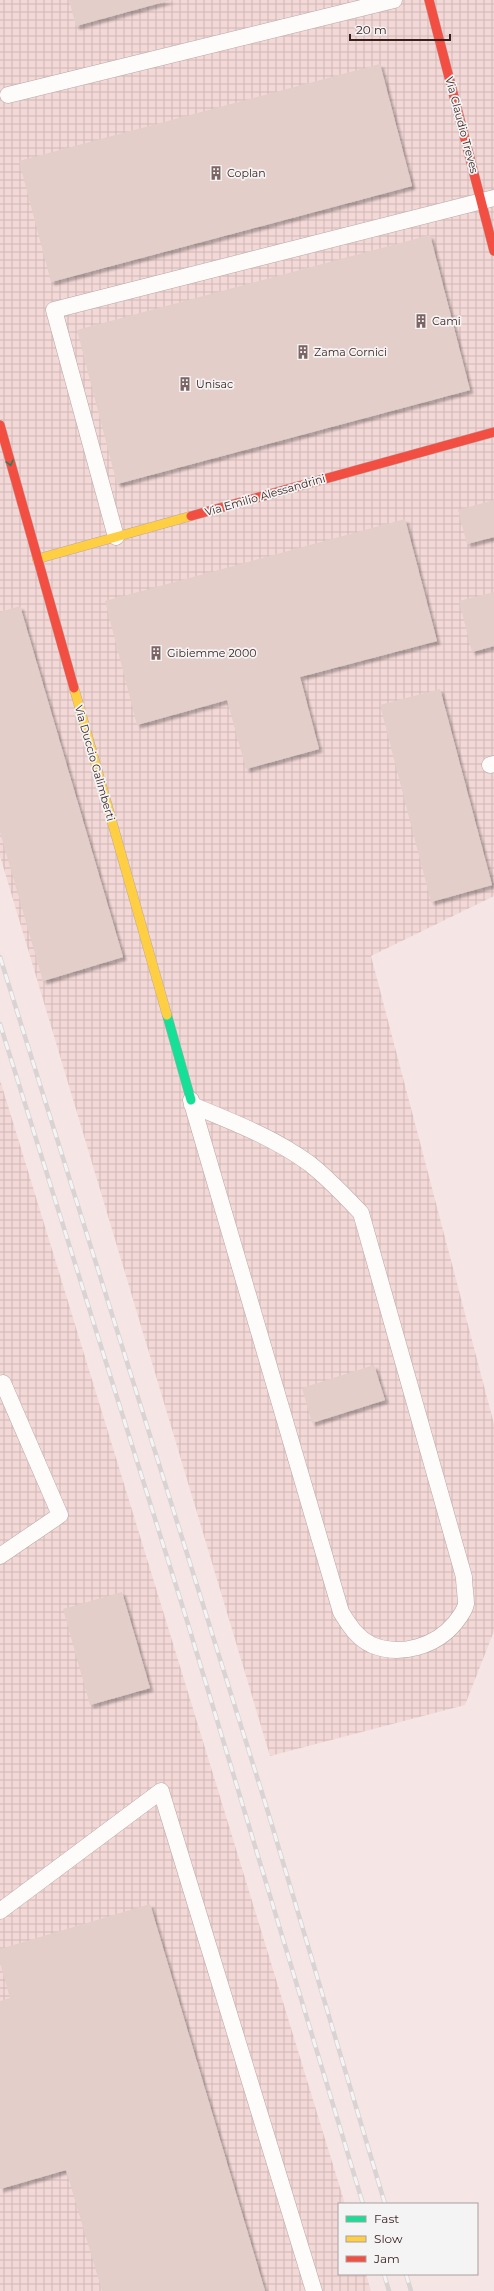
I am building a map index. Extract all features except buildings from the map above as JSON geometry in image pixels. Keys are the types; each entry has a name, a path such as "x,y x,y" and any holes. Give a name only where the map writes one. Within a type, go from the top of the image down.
{"street":[{"name":"Via Claudio Treves","path":"429,0 488,200 494,251"},
{"name":"Via Duccio Galimberti","path":"0,425 192,1103"},
{"name":"Via Emilio Alessandrini","path":"37,559 494,432"}],"lane":[{"path":"8,95 394,0"},
{"path":"116,537 54,310 488,200"},
{"path":"192,1103 252,1130 299,1157 337,1187 361,1213 464,1577 466,1606 445,1634 427,1644 409,1649 390,1650 372,1645 356,1635 341,1612 192,1103"},
{"path":"0,1385 3,1383 60,1515 0,1556"},
{"path":"0,1911 161,1791 314,2291"}],"shaded area":[{"path":"0,0 494,0 494,896 371,956 494,1424 494,1631 465,1705 270,1756 0,856"},
{"path":"0,1080 345,2203 338,2203 338,2275 366,2275 371,2291 0,2291"}],"railway":[{"path":"0,957 268,1812 385,2203"},
{"path":"0,1024 188,1624 363,2203"},
{"path":"384,2275 389,2291"},
{"path":"406,2275 411,2291"}],"traffic: fast":[{"path":"167,1015 191,1100"}],"traffic: slow":[{"path":"37,559 191,516"},
{"path":"74,688 167,1015"}],"traffic: jam":[{"path":"429,0 494,251"},
{"path":"0,425 74,688"},
{"path":"191,516 494,432"}],"place":[{"name":"Coplan","path":"216,173"},
{"name":"Cami","path":"421,321"},
{"name":"Zama Cornici","path":"303,352"},
{"name":"Unisac","path":"185,384"},
{"name":"Gibiemme 2000","path":"156,653"}]}
